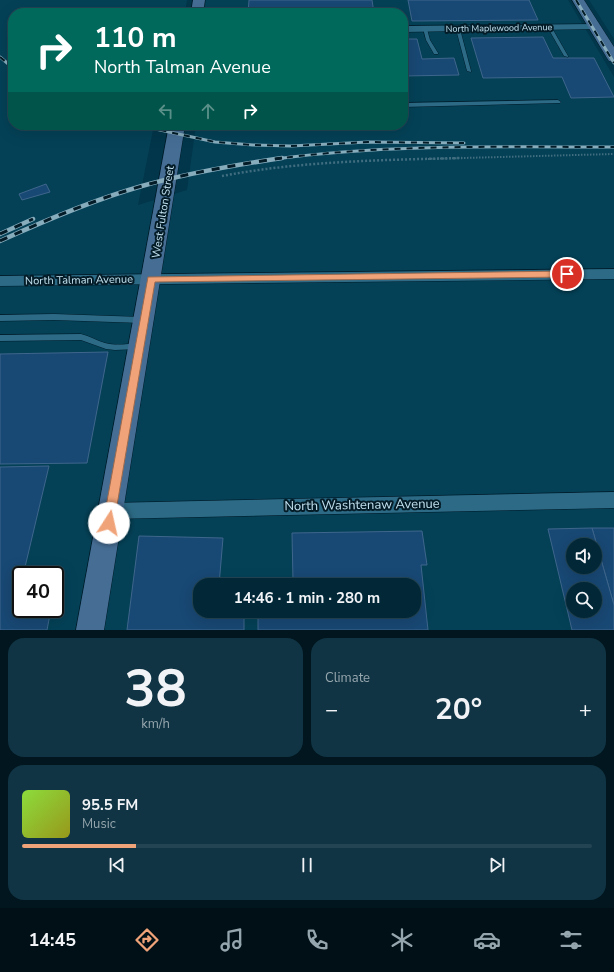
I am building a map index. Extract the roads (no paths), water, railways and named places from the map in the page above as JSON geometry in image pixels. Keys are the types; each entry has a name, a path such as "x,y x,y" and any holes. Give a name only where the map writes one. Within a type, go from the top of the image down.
{"street":[{"path":"578,0 614,58"},
{"name":"North Maplewood Avenue","path":"408,29 595,28"},
{"name":"West Fulton Street","path":"90,630 176,130"},
{"name":"North Talman Avenue","path":"0,281 614,274"},
{"name":"North Washtenaw Avenue","path":"111,511 614,500"}],"lane":[{"path":"550,28 566,56"},
{"path":"425,29 428,40 436,53"},
{"path":"458,29 469,71"},
{"path":"408,104 558,102"},
{"path":"0,318 54,317 144,320"},
{"path":"0,338 81,337 90,338 102,345 108,346 140,346"}],"railway":[{"path":"576,0 614,63"},
{"path":"0,57 8,64"},
{"path":"160,130 215,142 253,145 291,146 368,142 464,143"},
{"path":"279,159 359,151 444,147 614,147"},
{"path":"0,241 70,211 142,186 177,177 279,159"},
{"path":"0,234 33,219"}]}
